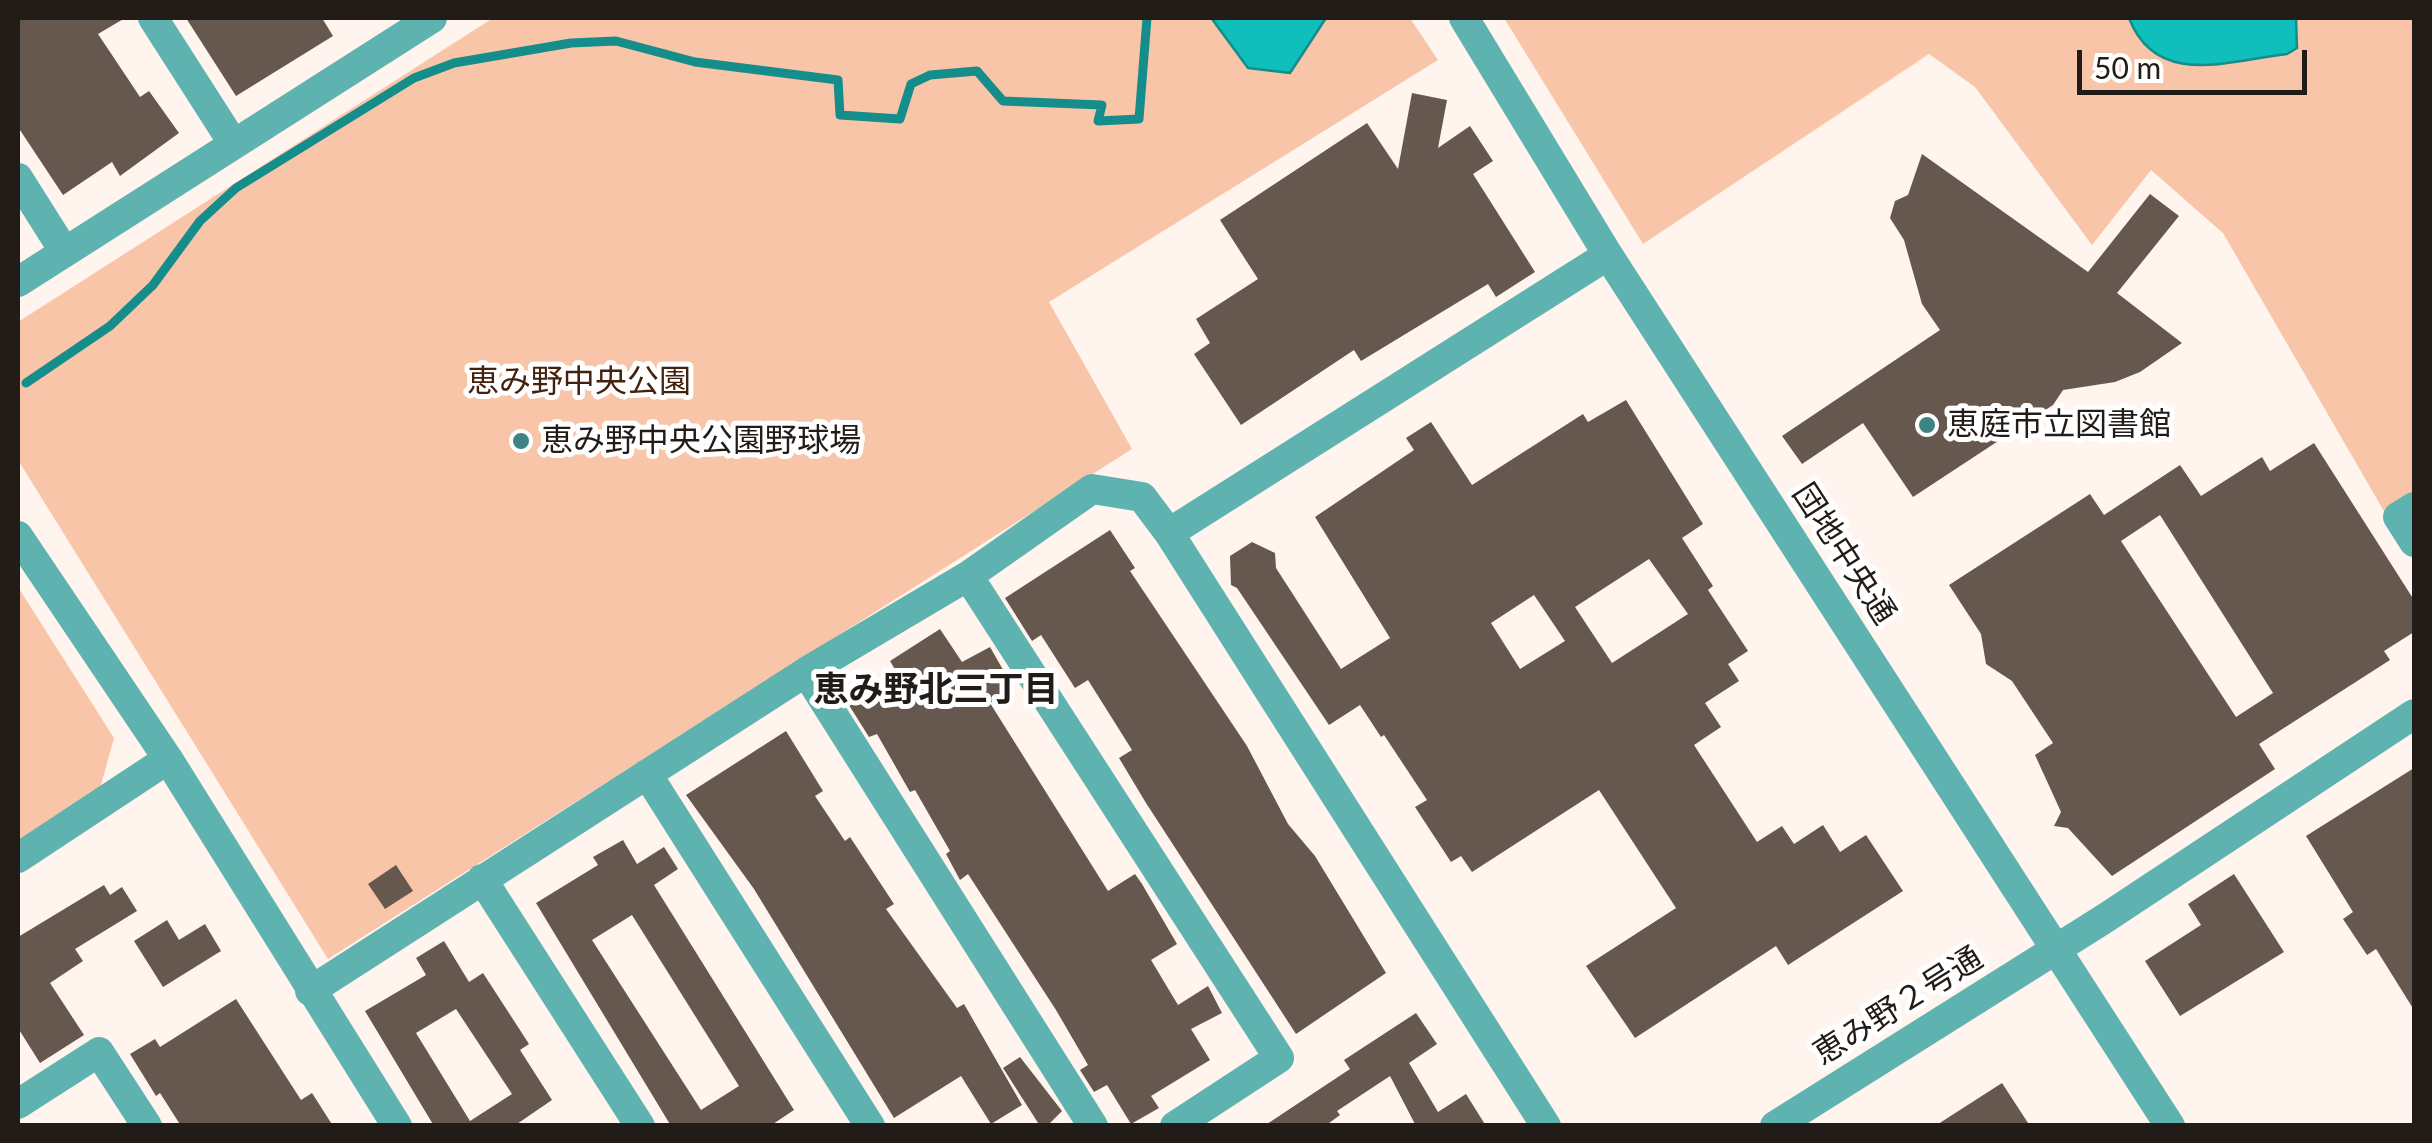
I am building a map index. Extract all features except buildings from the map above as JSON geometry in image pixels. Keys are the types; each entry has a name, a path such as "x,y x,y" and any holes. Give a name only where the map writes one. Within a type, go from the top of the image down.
{"street":[{"path":"153,18 233,142"},
{"path":"18,282 233,142 392,28 432,18"},
{"name":"団地中央通","path":"1464,18 1608,256 2058,946 2170,1126"},
{"path":"18,178 64,252"},
{"path":"1169,533 1608,256"},
{"path":"310,991 806,672 968,576 1092,489 1142,497 1169,533 1546,1126"},
{"path":"2414,507 2398,518 2414,542"},
{"path":"18,536 168,759 397,1126"},
{"path":"968,576 1279,1058 1174,1126"},
{"path":"806,672 1093,1126"},
{"name":"恵み野２号通","path":"1775,1126 2414,714"},
{"path":"18,858 168,759"},
{"path":"647,774 870,1126"},
{"path":"482,878 640,1126"},
{"path":"18,1104 99,1052 146,1126"}],"green space":[{"name":"恵み野中央公園","path":"493,18 1410,18 1438,60 1049,302 1132,449 328,959 18,460 18,322"},
{"path":"1504,18 2414,18 2414,494 2385,513 2223,233 2151,170 2092,245 1975,87 1929,54 1643,244"},
{"path":"18,587 114,738 99,792 18,842"}],"water":[{"path":"1326,18 1290,73 1248,68 1212,19"},
{"path":"2129,18 2296,18 2297,48 2287,54 2218,64 2175,62 2157,54 2141,40"}],"waterway":[{"path":"26,383 110,326 153,285 200,221 236,188 414,78 454,63 571,43 616,41 695,62 838,80 840,115 900,119 911,84 930,75 977,71 1003,101 1102,105 1098,121 1139,119 1147,18"}],"place":[{"name":"恵庭市立図書館","path":"1927,425"},
{"name":"恵み野中央公園野球場","path":"521,441"}],"district":[{"name":"恵み野北三丁目","path":"936,690"}]}
